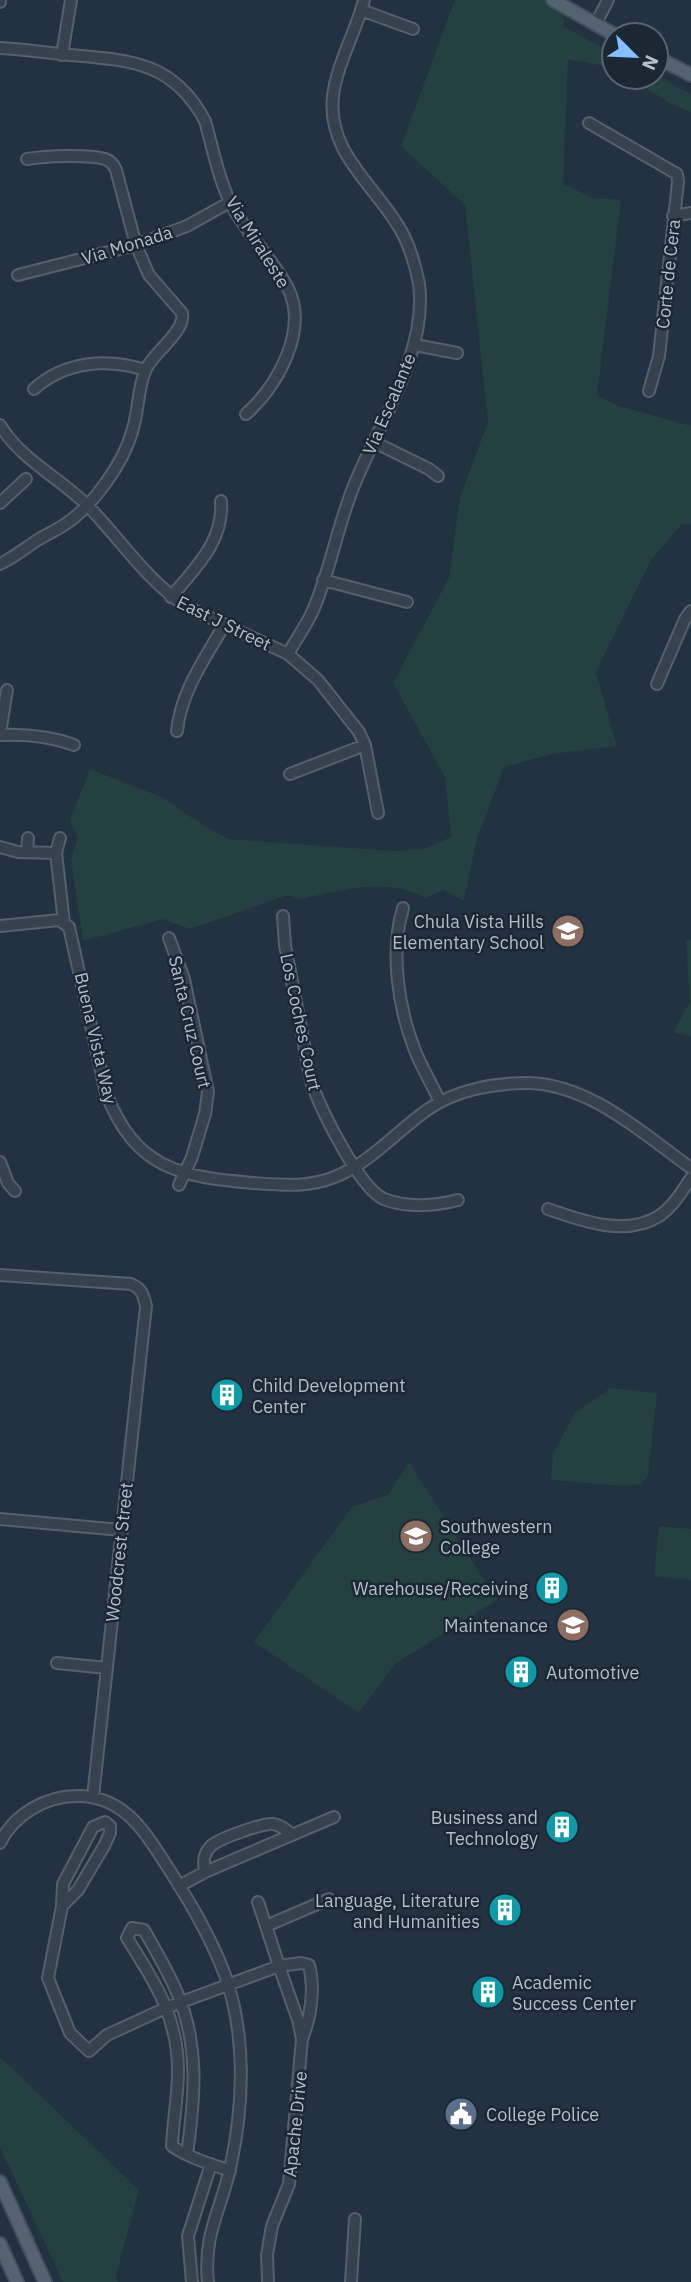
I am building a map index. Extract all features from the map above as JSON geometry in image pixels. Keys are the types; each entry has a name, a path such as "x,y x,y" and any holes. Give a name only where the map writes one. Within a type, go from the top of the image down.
{"main road":[{"path":"553,0 600,28"},
{"path":"670,64 691,75"},
{"path":"0,2182 45,2282"},
{"path":"0,2244 17,2282"}],"street":[{"path":"62,55 71,0"},
{"path":"595,25 608,0"},
{"path":"363,5 413,29"},
{"name":"Via Escalante","path":"288,654 310,618 355,482 415,345 419,319 420,293 409,246 396,222 349,161 338,139 333,118 335,84 363,5"},
{"name":"Via Miraleste","path":"0,48 133,61 156,69 176,83 193,100 205,121 230,202 288,287 295,313 294,333 284,360 261,401 246,414"},
{"name":"Corte de Cera","path":"589,123 677,174 659,356 649,391"},
{"path":"0,564 64,525 87,505 114,474 133,429 145,370 181,326 183,318 182,313 149,275 136,245 113,163 94,158 45,156 27,159"},
{"name":"Via Monada","path":"18,275 136,245 187,226 230,202"},
{"path":"673,216 691,213"},
{"path":"415,345 457,353"},
{"path":"34,389 42,382 77,366 91,363 118,363 145,370"},
{"name":"East J Street","path":"0,425 18,448 87,505 172,597 187,607 288,654 318,680 359,732 365,746 378,813"},
{"path":"374,442 429,468 438,476"},
{"path":"0,503 26,479"},
{"path":"172,597 211,550 222,514 221,501"},
{"path":"323,580 407,602"},
{"path":"657,684 691,611"},
{"path":"177,731 186,692 224,625"},
{"path":"7,690 0,734 57,739 74,745"},
{"path":"290,774 365,746"},
{"path":"27,852 28,838"},
{"path":"0,847 18,852 56,853 60,838"},
{"name":"Buena Vista Way","path":"56,853 64,922 71,932 106,1093 127,1134 145,1153 161,1163 185,1173 224,1181 302,1185 336,1177 355,1167 440,1102 497,1085 542,1084 578,1094 603,1106 691,1168"},
{"path":"403,908 396,962 405,1013 413,1046 440,1102"},
{"name":"Los Coches Court","path":"284,916 285,945 312,1081 319,1103 355,1167 372,1192 383,1199 425,1205 458,1200"},
{"path":"0,926 59,920 64,922"},
{"name":"Santa Cruz Court","path":"169,938 182,971 208,1093 205,1114 179,1185"},
{"path":"0,1162 8,1183 15,1191"},
{"path":"548,1209 596,1224 639,1226 660,1216 691,1178"},
{"name":"Woodcrest Street","path":"0,1275 131,1284 143,1293 146,1306 93,1797"},
{"path":"0,1519 121,1530"},
{"path":"57,1663 107,1668"},
{"path":"0,1843 13,1822 41,1804 61,1797 93,1797 111,1803 135,1819 180,1886 212,1944 228,1985 239,2033 241,2092 230,2171 210,2230 205,2259 208,2282"},
{"path":"180,1886 205,1872 334,1817"},
{"path":"62,1906 78,1890 104,1846 110,1833 110,1826 105,1822 93,1827 63,1884 62,1906 48,1978 70,2033 89,2051 107,2035 168,2007 279,1966 301,1963 309,1965 312,1979 307,2026 302,2039"},
{"path":"205,1872 206,1853 217,1842 264,1825 282,1826 292,1835"},
{"path":"266,1926 329,1899"},
{"name":"Apache Drive","path":"258,1902 302,2039 289,2184 272,2226 267,2255 268,2282"},
{"path":"187,2154 195,2087 195,2064 189,2026 181,2003 144,1930 132,1928 127,1938 168,2007 178,2069 172,2146 187,2154 230,2171"},
{"path":"192,2282 188,2236 211,2164"},
{"path":"351,2282 355,2218"}],"green space":[{"path":"455,0 560,0 564,27 600,46 600,65 568,59 563,184 593,198 621,200 597,395 616,405 691,426 691,524 682,524 651,560 596,672 617,746 552,754 504,767 476,842 464,901 443,890 425,898 394,888 363,887 300,899 288,895 190,929 163,919 83,941 71,859 78,837 70,821 90,769 164,798 228,839 393,851 424,849 451,837 445,777 393,683 449,578 460,497 488,422 465,205 401,146"},
{"path":"670,83 691,94 691,112 673,105 651,91 670,91"},
{"path":"686,940 691,940 691,1036 673,1032 690,1002"},
{"path":"611,1388 657,1393 648,1476 641,1484 623,1486 551,1480 553,1453 575,1413"},
{"path":"409,1462 497,1600 395,1664 359,1713 254,1642 352,1507 388,1495"},
{"path":"659,1526 691,1529 691,1580 654,1576"},
{"path":"0,2057 139,2190 116,2275 118,2282 63,2282 0,2147"}],"place":[{"name":"Chula Vista Hills Elementary School","path":"568,931"},
{"name":"Child Development Center","path":"227,1395"},
{"name":"Southwestern College","path":"416,1536"},
{"name":"Warehouse/Receiving","path":"552,1588"},
{"name":"Maintenance","path":"573,1625"},
{"name":"Automotive","path":"521,1672"},
{"name":"Business and Technology","path":"562,1827"},
{"name":"Language, Literature and Humanities","path":"505,1910"},
{"name":"Academic Success Center","path":"488,1992"},
{"name":"College Police","path":"461,2114"}]}
